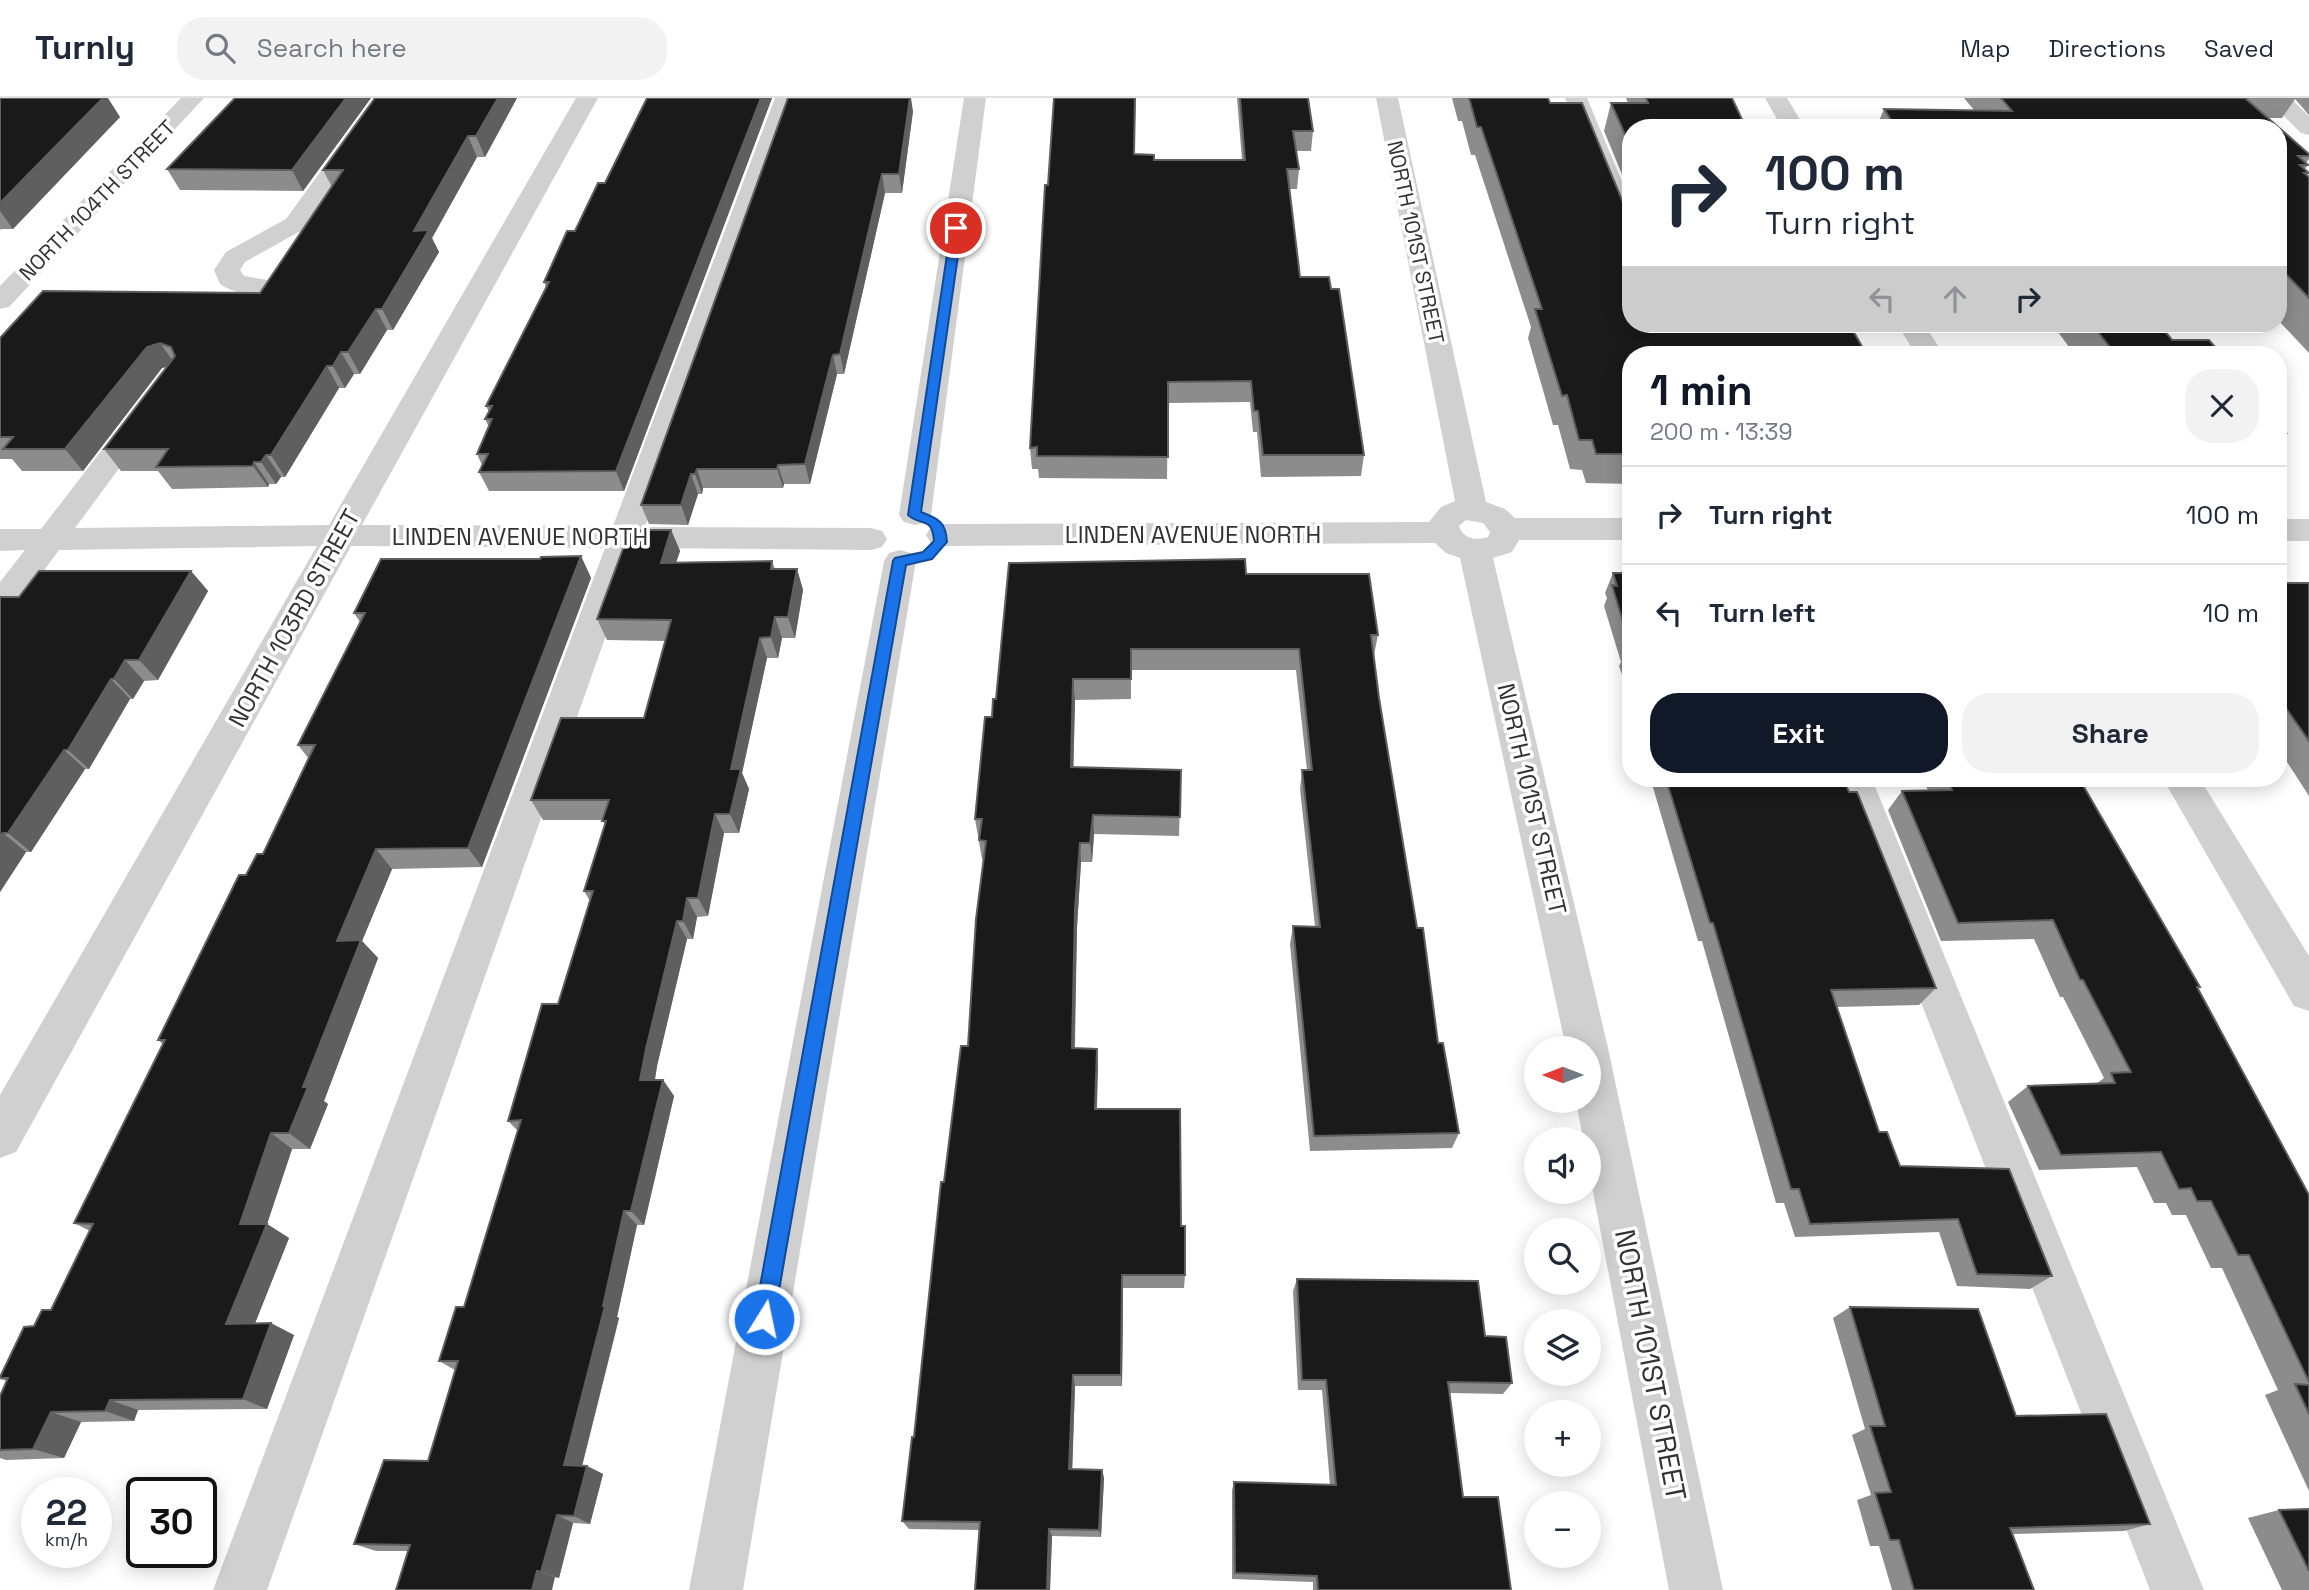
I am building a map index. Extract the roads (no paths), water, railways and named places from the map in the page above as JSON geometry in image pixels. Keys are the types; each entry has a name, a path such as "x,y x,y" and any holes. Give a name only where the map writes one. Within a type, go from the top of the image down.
{"street":[{"name":"NORTH 104TH STREET","path":"0,301 193,98"},
{"path":"276,289 236,284 229,278 227,270 235,257 295,224 385,98"},
{"name":"NORTH 103RD STREET","path":"0,1138 587,98"},
{"path":"240,1590 786,98"},
{"path":"915,515 975,98"},
{"name":"NORTH 101ST STREET","path":"1387,98 1472,510 1452,514 1443,525 1475,537 1584,1036"},
{"path":"1576,98 1622,211"},
{"path":"1776,98 1789,119"},
{"path":"2277,98 2309,128"},
{"path":"0,606 158,398"},
{"path":"716,1590 886,550 874,531 891,518 915,515 934,522 942,535"},
{"name":"LINDEN AVENUE NORTH","path":"0,540 341,535 626,536 886,550 928,555 941,542 942,535 1475,537 1622,529"},
{"path":"2287,530 2309,530"},
{"path":"1856,787 2177,1590"},
{"path":"2186,787 2309,993"},
{"name":"NORTH 101ST STREET","path":"1600,1113 1696,1590"}]}
